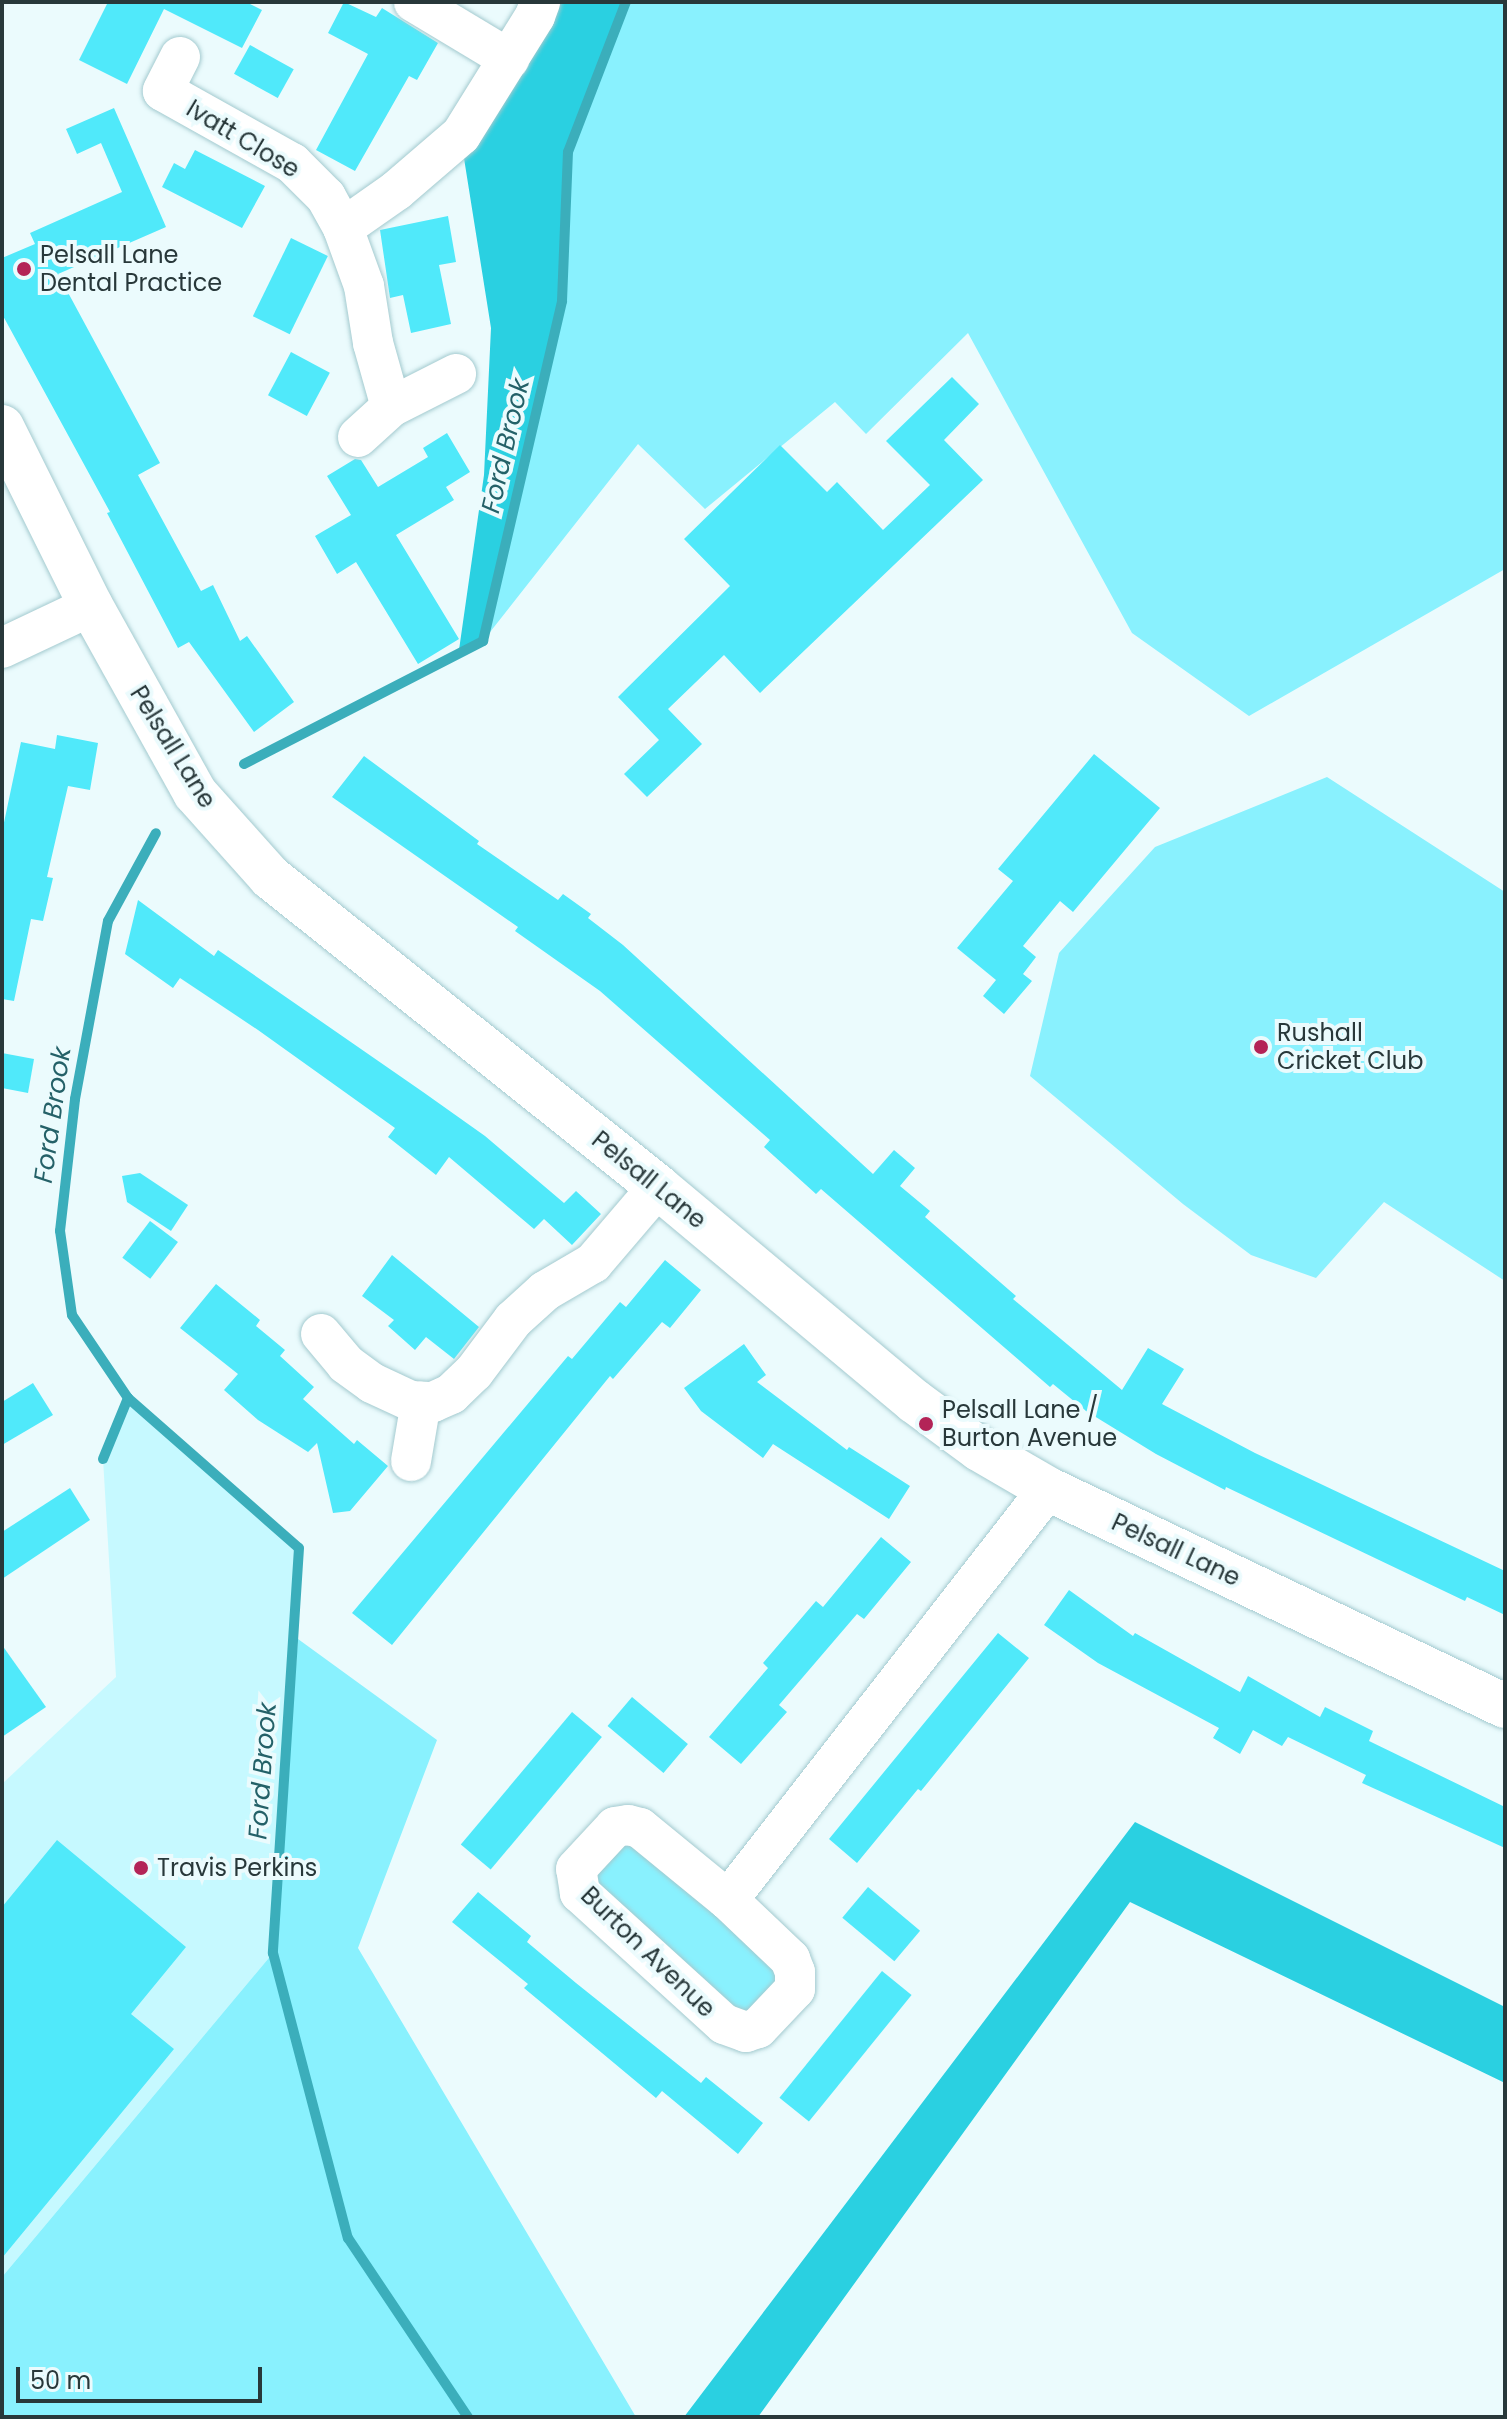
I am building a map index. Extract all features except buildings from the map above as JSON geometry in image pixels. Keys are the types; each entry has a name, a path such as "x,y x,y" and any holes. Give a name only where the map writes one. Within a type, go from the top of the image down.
{"main road":[{"name":"Pelsall Lane","path":"2,427 91,606 195,793 270,877 658,1187 914,1401 979,1449 1048,1489 1505,1706"}],"street":[{"path":"414,2 509,59"},
{"path":"343,228 397,190 461,135 509,59 540,2"},
{"name":"Ivatt Close","path":"180,57 163,91 292,163 326,197 343,228 364,286 373,343 391,407"},
{"path":"358,437 391,407 456,374"},
{"path":"2,648 91,606"},
{"path":"321,1334 346,1364 372,1383 421,1402 433,1402 451,1394 474,1372 513,1320 545,1291 593,1263 658,1187"},
{"path":"411,1461 421,1402"},
{"path":"728,1900 1048,1489"},
{"name":"Burton Avenue","path":"628,1825 640,1828 728,1900 790,1959 795,1972 795,1989 758,2028 746,2032 724,2024 580,1893 576,1869 615,1827 628,1825"}],"shaded area":[{"path":"554,2 626,2 568,152 562,301 483,641 459,650 484,475 491,328 463,152"},
{"path":"626,2 1505,2 1505,569 1249,716 1132,633 968,333 866,434 835,402 705,509 638,444 483,641 562,301 566,296 568,152"},
{"name":"Rushall Cricket Club","path":"1327,777 1505,892 1505,1281 1384,1202 1316,1278 1251,1255 1183,1204 1030,1076 1059,953 1155,847"},
{"name":"Travis Perkins","path":"128,1398 299,1548 298,1639 273,1953 2,2277 2,1784 116,1677 103,1459"},
{"path":"298,1639 437,1740 358,1948 636,2417 2,2417 2,2277 273,1953"},
{"path":"1135,1822 1505,2007 1505,2083 1130,1902 758,2417 684,2417"},
{"path":"621,1839 634,1843 776,1960 778,1991 756,2012 734,2012 589,1885"}],"waterway":[{"name":"Ford Brook","path":"244,764 483,641 562,301 568,152 626,2"},
{"name":"Ford Brook","path":"103,1459 128,1398 72,1315 60,1231 75,1099 108,921 156,833"},
{"name":"Ford Brook","path":"128,1398 299,1548 273,1953 348,2238 468,2417"}],"place":[{"name":"Pelsall Lane Dental Practice","path":"24,269"},
{"name":"Rushall Cricket Club","path":"1261,1047"},
{"name":"Pelsall Lane / Burton Avenue","path":"926,1424"},
{"name":"Travis Perkins","path":"141,1868"}]}
